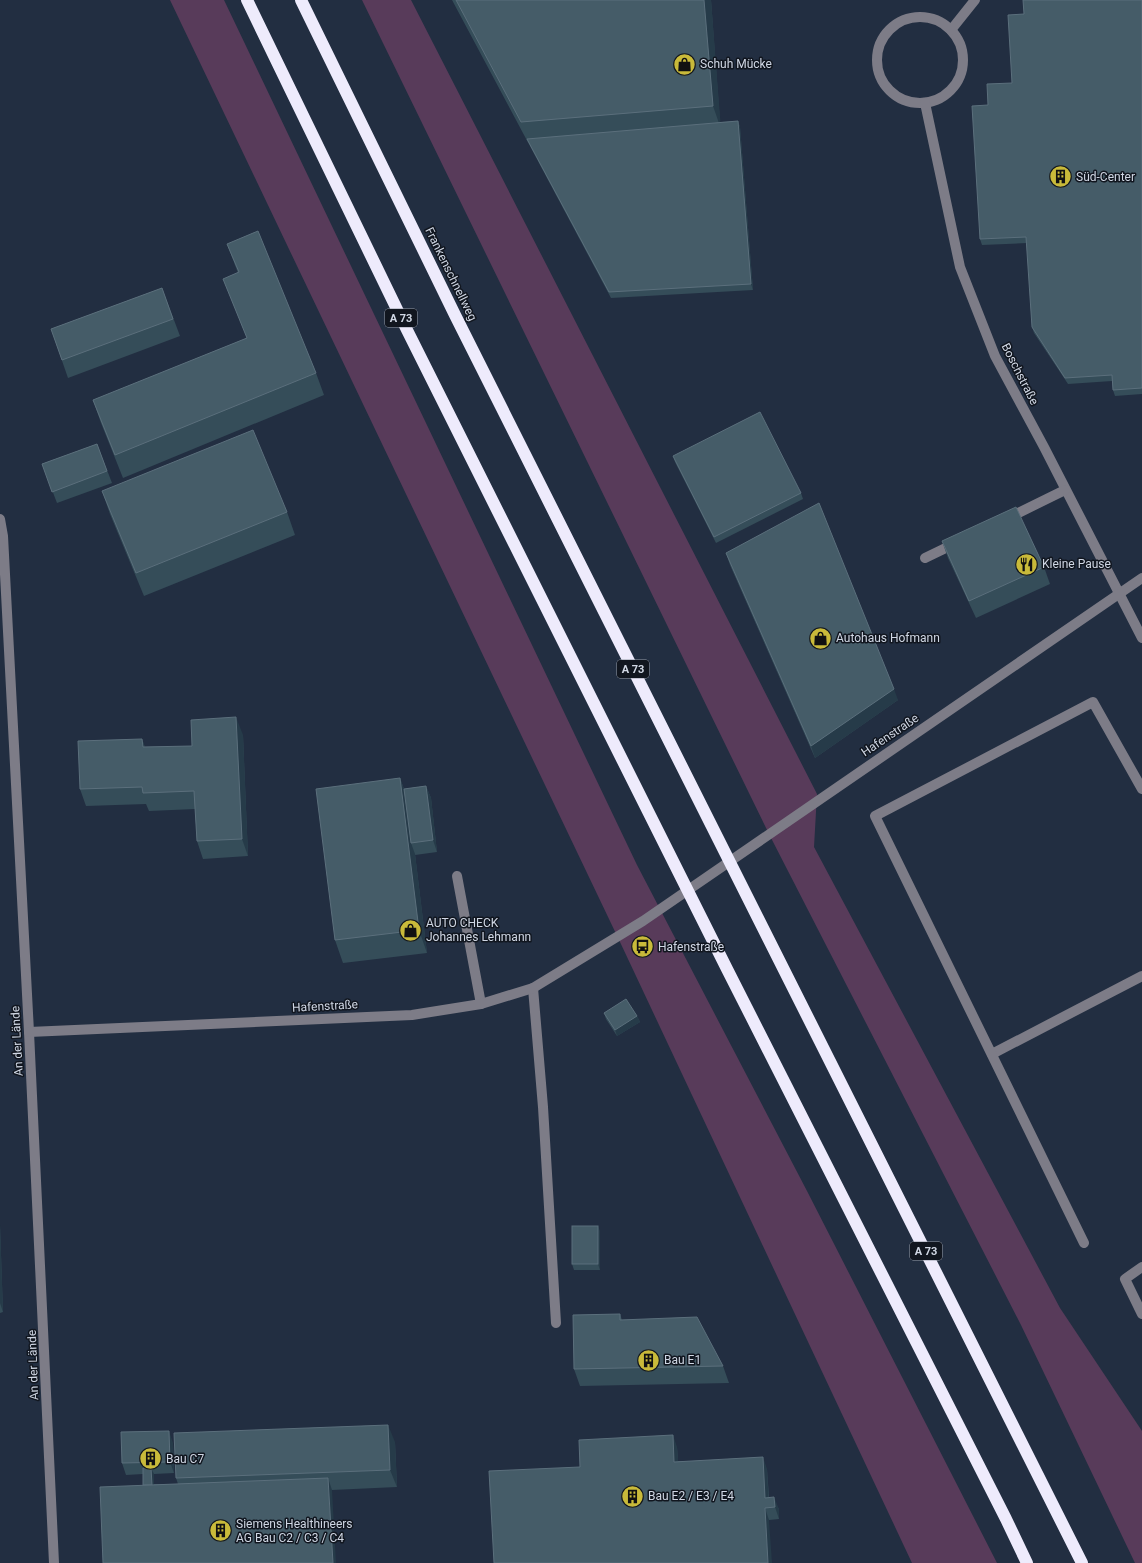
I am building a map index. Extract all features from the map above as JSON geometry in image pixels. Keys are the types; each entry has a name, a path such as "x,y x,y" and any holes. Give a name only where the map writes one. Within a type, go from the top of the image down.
{"highway":[{"name":"A 73","path":"247,0 407,330 644,804 1027,1563"},
{"name":"Frankenschnellweg","path":"302,0 455,315 770,939 1082,1563"}],"street":[{"path":"951,30 975,0"},
{"path":"918,16 936,20 951,30 959,41 963,54 963,68 958,81 950,92 939,100 926,103 912,103 898,98 886,89 878,75 876,60 878,46 886,33 897,22 918,16"},
{"name":"Boschstraße","path":"926,103 960,267 995,356 1142,638"},
{"path":"1000,522 1065,490"},
{"name":"An der Lände","path":"0,519 3,544 29,1032 54,1563"},
{"path":"925,558 966,538"},
{"name":"Hafenstraße","path":"29,1032 412,1015 481,1004 533,988 643,921 1142,578"},
{"path":"1084,1243 875,816 1093,702 1142,789"},
{"path":"457,876 481,1004"},
{"path":"992,1054 1142,976"},
{"path":"533,988 543,1107 556,1323"},
{"path":"1142,1267 1125,1279 1142,1314"}],"shaded area":[{"path":"170,0 224,0 637,865 807,1191 997,1563 912,1563 620,942"},
{"path":"362,0 411,0 817,794 814,847 1060,1308 1142,1431 1142,1563 1135,1563 1021,1325 769,834"}],"building":[{"path":"456,0 704,0 713,106 521,122"},
{"name":"Süd-Center","path":"1023,0 1142,0 1142,388 1113,390 1112,375 1065,378 1032,327 1026,237 980,239 972,106 988,105 987,84 1012,83 1008,15 1024,14"},
{"path":"738,121 751,284 609,292 527,139"},
{"path":"258,231 316,373 115,455 93,400 247,338 223,279 239,272 227,244"},
{"path":"162,288 173,319 62,360 51,329"},
{"path":"760,412 801,493 714,537 673,456"},
{"path":"253,430 287,512 136,573 102,491"},
{"path":"97,444 107,471 52,492 42,464"},
{"path":"819,503 894,689 811,746 726,553"},
{"path":"1016,507 1044,567 969,601 942,541"},
{"path":"236,717 242,839 197,841 194,791 143,793 142,787 80,789 78,741 142,739 143,747 192,746 191,720"},
{"path":"400,778 419,930 335,940 316,789"},
{"path":"426,786 433,840 411,843 404,789"},
{"path":"626,999 637,1016 615,1030 604,1013"},
{"path":"572,1226 598,1226 598,1264 572,1264"},
{"name":"Bau E1","path":"620,1314 620,1320 697,1317 723,1366 574,1369 573,1315"},
{"path":"388,1425 390,1470 176,1478 174,1433"},
{"path":"169,1431 170,1462 122,1463 121,1432"},
{"name":"Bau E2 / E3 / E4","path":"673,1435 674,1462 763,1457 765,1498 774,1497 775,1507 765,1508 768,1563 494,1563 489,1471 580,1467 579,1440"},
{"path":"143,1468 151,1468 152,1485 143,1485"},
{"name":"Siemens Healthineers AG Bau C2 / C3 / C4","path":"328,1478 333,1563 103,1563 100,1487"}],"place":[{"name":"Schuh Mücke","path":"685,64"},
{"name":"Süd-Center","path":"1060,177"},
{"name":"Kleine Pause","path":"1026,564"},
{"name":"Autohaus Hofmann","path":"820,638"},
{"name":"AUTO CHECK Johannes Lehmann","path":"411,930"},
{"name":"Hafenstraße","path":"643,947"},
{"name":"Bau E1","path":"648,1360"},
{"name":"Bau C7","path":"150,1459"},
{"name":"Bau E2 / E3 / E4","path":"632,1496"},
{"name":"Siemens Healthineers AG Bau C2 / C3 / C4","path":"220,1531"}]}
